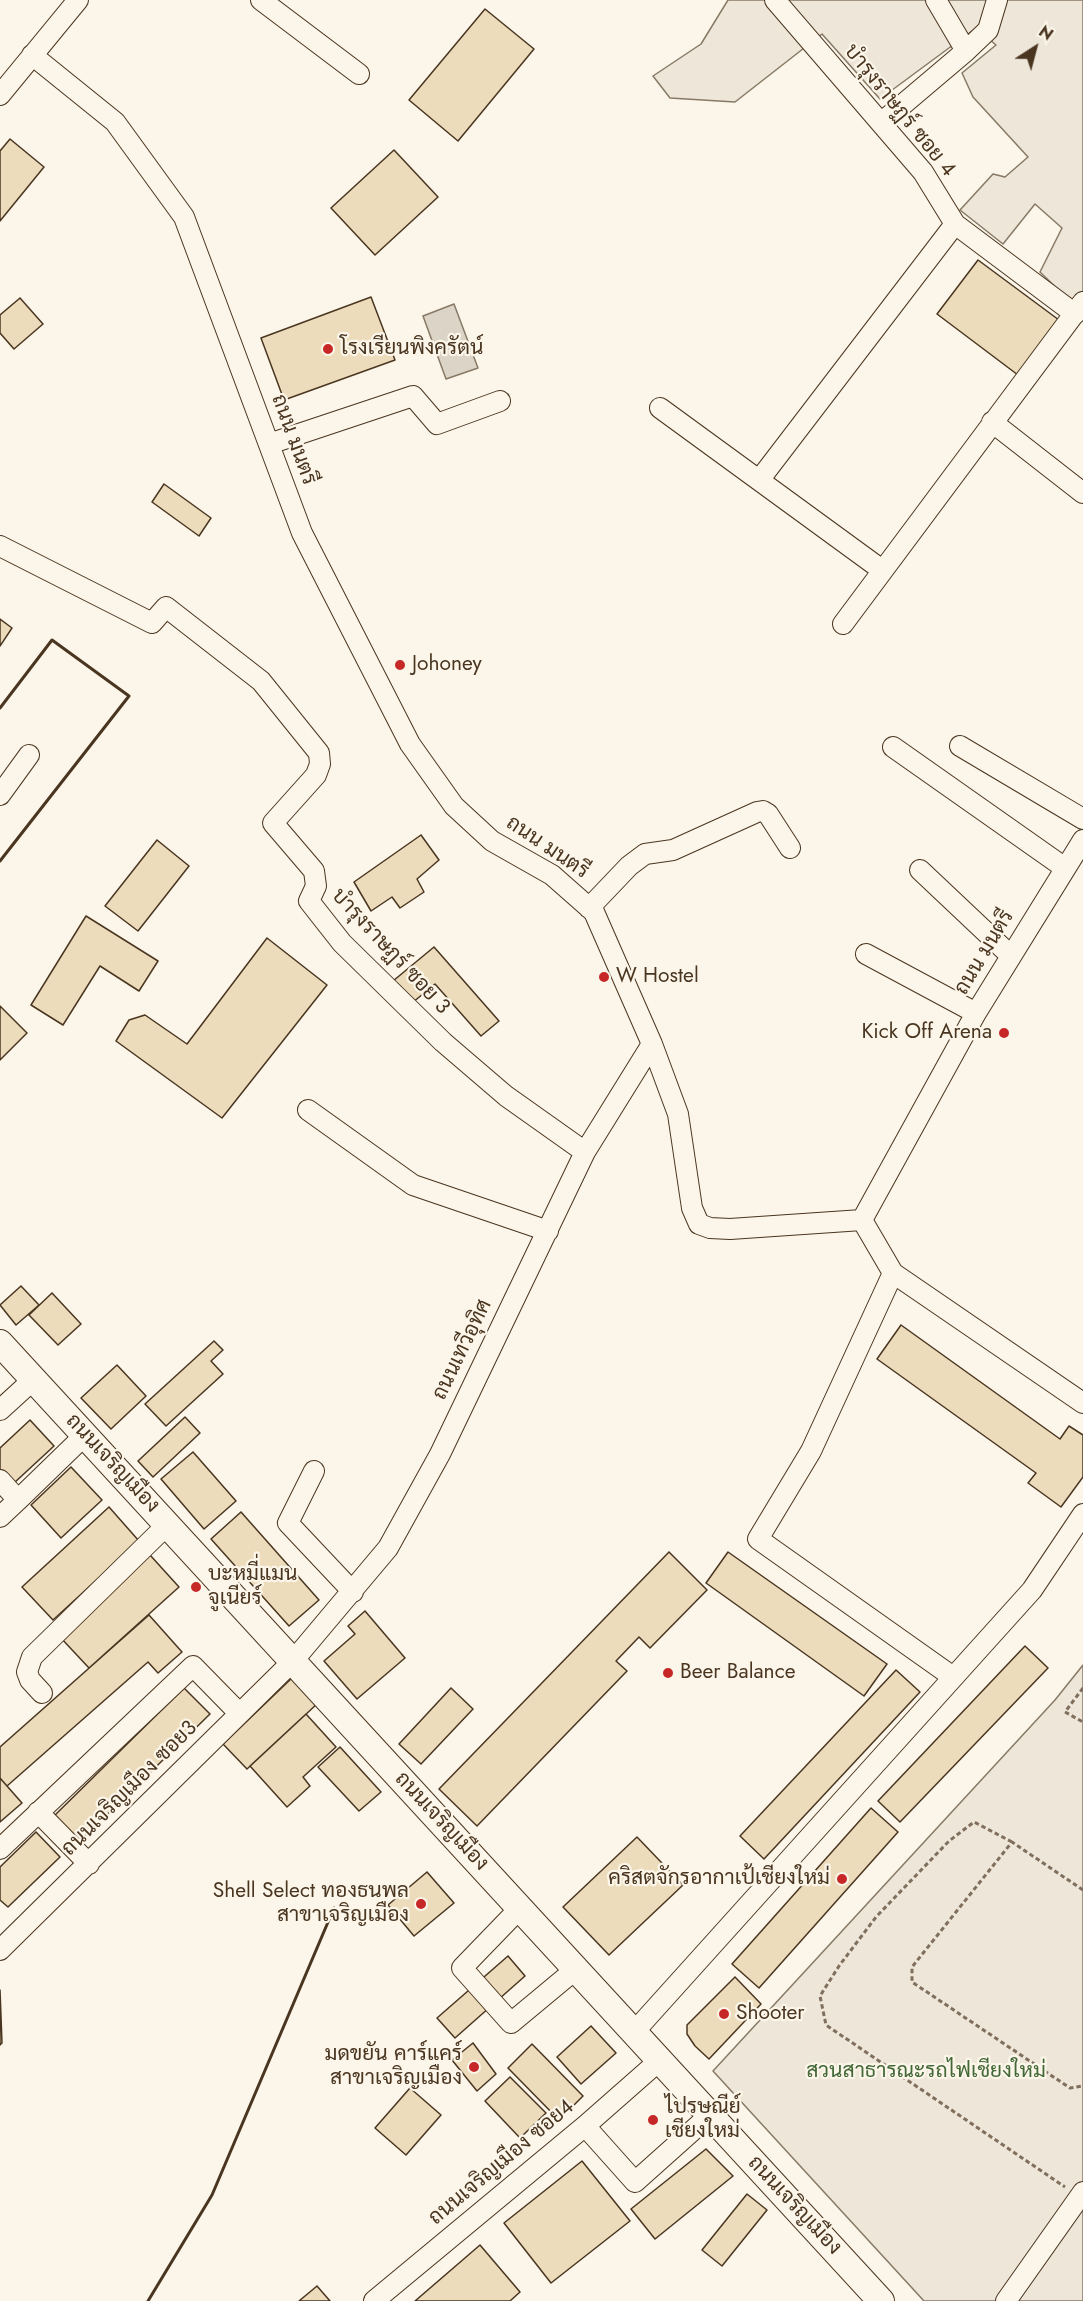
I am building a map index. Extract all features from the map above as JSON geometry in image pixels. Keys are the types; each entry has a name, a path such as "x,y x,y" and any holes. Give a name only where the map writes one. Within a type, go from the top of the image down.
{"main road":[{"name":"ถนนเจริญเมือง","path":"0,1343 881,2301"}],"street":[{"path":"0,96 78,0"},
{"path":"261,0 359,74"},
{"name":"บำรุงราษฏร์ ซอย 4","path":"774,0 923,172 955,224 1079,308"},
{"path":"936,0 966,51"},
{"path":"881,123 988,30 997,0"},
{"name":"ถนน มนตรี","path":"32,55 115,122 184,217 302,533 410,744 454,806 492,841 552,875 594,912 652,1044 678,1114 692,1208 699,1224 710,1228 729,1229 862,1220 1010,955 1083,840"},
{"path":"760,479 955,224"},
{"path":"843,624 1079,308"},
{"path":"269,444 413,396 437,424 500,401"},
{"path":"660,408 882,570"},
{"path":"992,422 1083,494"},
{"name":"บำรุงราษฏร์ ซอย 3","path":"0,546 152,622 166,607 261,681 319,753 320,765 316,775 273,823 314,871 316,886 309,901 342,943 443,1042 506,1096 585,1152"},
{"path":"960,746 1083,819"},
{"path":"893,747 1065,868"},
{"path":"0,795 29,755"},
{"path":"590,908 629,866 645,854 673,850 757,812 763,811 768,814 790,848"},
{"path":"920,870 1010,955"},
{"path":"866,954 976,1014"},
{"name":"ถนนเทวีอุทิศ","path":"293,1661 388,1548 440,1454 585,1152 652,1044"},
{"path":"308,1110 413,1185 548,1231"},
{"path":"862,1220 893,1273 1083,1403"},
{"path":"893,1273 811,1451 758,1539 954,1677"},
{"path":"0,1410 34,1379"},
{"path":"0,1517 85,1435"},
{"path":"314,1472 288,1523 352,1592"},
{"path":"0,1480 18,1500"},
{"path":"634,2032 1032,1590 1083,1514"},
{"path":"42,1693 30,1680 27,1672 32,1658 167,1525"},
{"name":"ถนนเจริญเมือง ซอย3","path":"0,1950 293,1661"},
{"path":"0,1849 193,1665 239,1713"},
{"path":"38,1812 89,1864"},
{"path":"520,1908 462,1968 511,2023 576,1969"},
{"name":"ถนนเจริญเมือง ซอย4","path":"374,2301 585,2126 660,2060"},
{"path":"585,2126 635,2182 710,2115"},
{"path":"1006,2301 1081,2195"}],"path":[{"path":"1083,1688 1065,1712 1083,1722"},
{"path":"1081,2195 826,2025 820,1996 839,1966 876,1917 949,1841 974,1822 1012,1842 1083,1890"},
{"path":"1012,1842 912,1967 912,1982 1070,2088 1083,2086"}],"green space":[{"path":"728,0 1083,0 1083,300 1075,306 1040,272 1062,228 1035,204 1003,244 960,210 993,174 1005,177 1028,157 973,97 962,73 996,45 976,28 880,99 822,34 735,102 670,98 653,76 701,44"},
{"name":"สวนสาธารณะรถไฟเชียงใหม่","path":"1083,1665 1083,2301 924,2301 713,2071 1055,1700"}],"shaded area":[{"path":"454,304 478,368 446,379 423,316"}],"building":[{"path":"485,9 534,49 458,141 409,100"},
{"path":"10,139 44,167 0,221 0,151"},
{"path":"394,150 438,197 375,255 331,208"},
{"path":"978,260 1059,320 1018,375 937,314"},
{"name":"โรงเรียนพิงครัตน์","path":"371,297 395,360 284,400 261,338"},
{"path":"20,298 43,324 14,349 0,333 0,315"},
{"path":"164,484 211,518 199,536 152,502"},
{"path":"0,619 12,628 0,646"},
{"path":"421,835 439,860 417,879 424,892 400,908 392,897 371,911 354,882"},
{"path":"157,840 189,866 138,931 105,906"},
{"path":"86,916 158,961 139,991 100,966 63,1025 31,1005"},
{"path":"267,938 327,985 222,1118 116,1041 129,1020 145,1015 187,1044"},
{"path":"434,947 499,1021 481,1036 435,984 412,1003 393,981"},
{"path":"0,1006 27,1033 0,1060"},
{"path":"21,1286 39,1305 16,1325 0,1305"},
{"path":"52,1293 81,1324 58,1345 29,1315"},
{"path":"901,1325 1060,1439 1069,1426 1083,1435 1083,1477 1061,1507 1028,1483 1036,1473 877,1359"},
{"path":"214,1341 223,1350 211,1361 223,1374 166,1426 145,1404"},
{"path":"117,1365 146,1396 111,1429 81,1398"},
{"path":"185,1417 200,1433 153,1477 138,1461"},
{"path":"30,1420 54,1446 0,1496 0,1448"},
{"path":"193,1452 236,1501 204,1529 161,1479"},
{"path":"71,1467 102,1500 61,1538 31,1505"},
{"path":"109,1507 139,1541 53,1620 22,1587"},
{"path":"241,1512 319,1600 289,1626 211,1539"},
{"path":"669,1552 707,1590 650,1648 639,1637 616,1661 627,1671 477,1826 439,1789"},
{"path":"728,1552 887,1664 864,1696 706,1583"},
{"path":"150,1555 179,1587 89,1668 60,1637"},
{"path":"365,1611 405,1658 357,1699 324,1661 355,1634 348,1626"},
{"path":"149,1615 182,1652 158,1673 148,1662 7,1786 0,1778 0,1747"},
{"path":"1025,1646 1048,1668 900,1822 878,1801"},
{"path":"896,1670 920,1692 764,1859 740,1836"},
{"path":"293,1677 318,1703 247,1769 223,1744"},
{"path":"184,1688 210,1714 78,1843 53,1817"},
{"path":"451,1688 473,1709 421,1764 399,1744"},
{"path":"306,1714 336,1747 303,1777 310,1786 287,1807 250,1766"},
{"path":"340,1747 381,1792 359,1811 318,1767"},
{"path":"0,1778 22,1803 0,1822"},
{"path":"871,1808 898,1832 759,1988 732,1964"},
{"path":"36,1832 60,1857 8,1907 0,1900 0,1867"},
{"path":"637,1837 683,1885 609,1955 563,1907"},
{"name":"Shell Select ทองธนพล สาขาเจริญเมือง","path":"427,1872 454,1903 414,1936 388,1905"},
{"path":"508,1956 525,1976 455,2038 437,2018"},
{"name":"Shooter","path":"735,1977 761,2004 709,2059 695,2046 687,2034 687,2025"},
{"path":"0,1990 2,2043 0,2045"},
{"path":"591,2026 616,2053 581,2084 557,2057"},
{"name":"มดขยัน คาร์แคร์ สาขาเจริญเมือง","path":"473,2043 496,2074 477,2091 452,2060"},
{"path":"532,2044 583,2096 559,2120 508,2068"},
{"path":"510,2077 546,2113 520,2138 485,2101"},
{"path":"410,2088 441,2115 406,2155 375,2128"},
{"path":"706,2149 733,2176 655,2239 631,2209"},
{"path":"582,2161 630,2221 551,2283 504,2223"},
{"path":"747,2194 767,2210 722,2266 702,2250"},
{"path":"480,2245 520,2292 510,2301 415,2301"},
{"path":"317,2286 330,2301 299,2301"}],"wall":[{"path":"0,708 52,640 129,696 0,861"},
{"path":"148,2301 212,2195 334,1908"}],"place":[{"name":"โรงเรียนพิงครัตน์","path":"328,349"},
{"name":"Johoney","path":"400,665"},
{"name":"W Hostel","path":"604,977"},
{"name":"Kick Off Arena","path":"1004,1033"},
{"name":"บะหมี่แมน จูเนียร์","path":"196,1587"},
{"name":"Beer Balance","path":"668,1673"},
{"name":"คริสตจักรอากาเป้เชียงใหม่","path":"842,1879"},
{"name":"Shell Select ทองธนพล สาขาเจริญเมือง","path":"421,1904"},
{"name":"Shooter","path":"724,2014"},
{"name":"มดขยัน คาร์แคร์ สาขาเจริญเมือง","path":"474,2067"},
{"name":"ไปรษณีย์ เชียงใหม่","path":"653,2120"}]}
